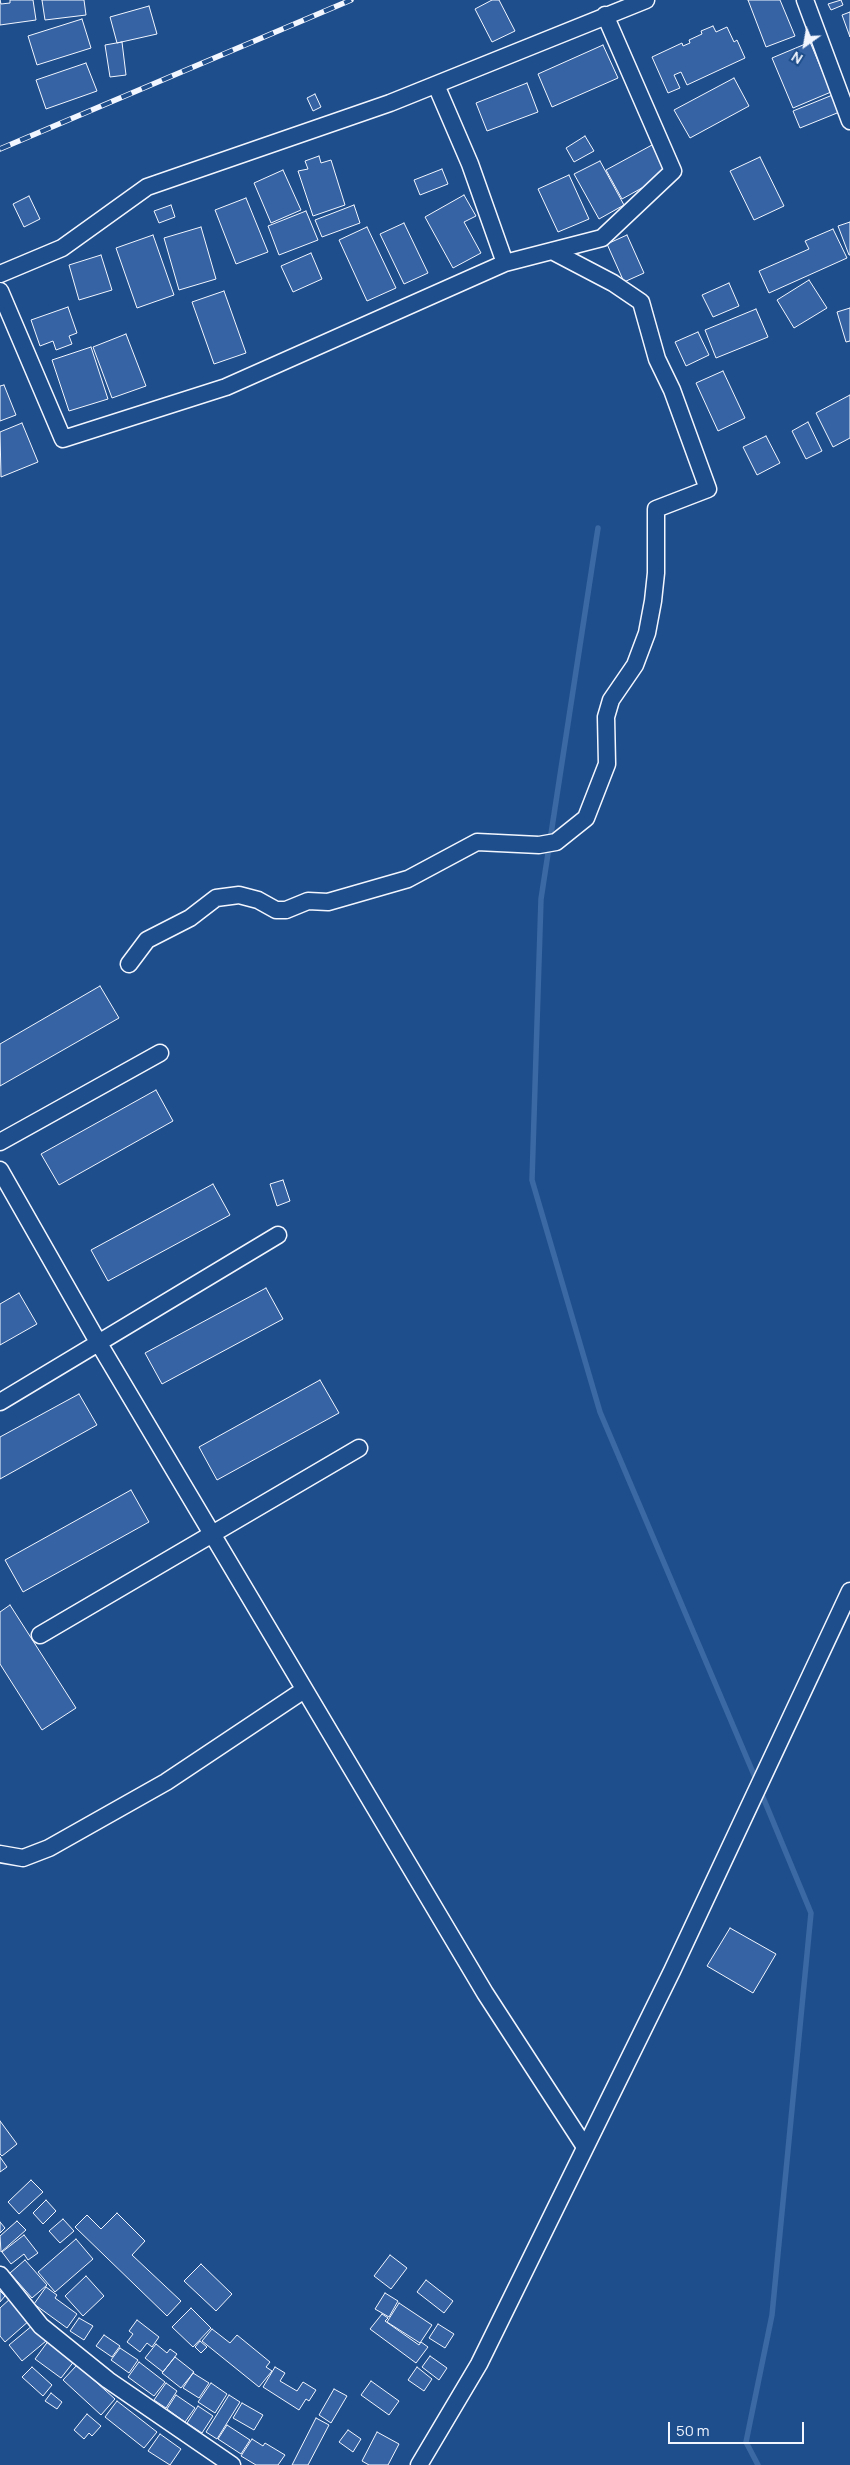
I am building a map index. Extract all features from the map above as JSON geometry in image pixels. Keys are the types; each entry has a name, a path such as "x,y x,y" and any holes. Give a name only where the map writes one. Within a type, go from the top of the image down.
{"street":[{"path":"0,274 62,248 147,187 228,161 436,85 605,15 626,3 646,0"},
{"path":"805,0 850,121"},
{"path":"0,291 63,439 226,388 505,263 602,238 673,171 605,15"},
{"path":"436,85 470,164 505,263"},
{"path":"129,964 147,940 190,918 216,898 239,895 258,900 276,910 286,910 308,902 335,900 408,879 476,842 539,845 556,842 586,818 607,764 606,716 611,700 635,664 647,633 654,601 656,509 708,489 672,390 657,359 641,302 613,284 552,251"},
{"path":"0,1142 160,1053"},
{"path":"0,1170 98,1342 485,1993 585,2147"},
{"path":"0,1402 278,1235"},
{"path":"40,1634 359,1448"},
{"path":"418,2465 479,2364 672,1970 850,1591"},
{"path":"0,1854 23,1858 50,1848 166,1782 304,1690"},
{"path":"0,2275 41,2326 108,2380 232,2465"}],"building":[{"path":"0,0 1,4 10,3 10,0 33,0 36,20 0,25"},
{"path":"42,0 84,0 86,15 45,20"},
{"path":"492,0 499,0 515,31 492,42 475,9"},
{"path":"748,0 780,0 795,36 766,47"},
{"path":"841,0 843,5 831,10 828,4"},
{"path":"149,6 157,34 117,43 110,17"},
{"path":"850,12 850,37 842,15"},
{"path":"82,19 91,48 37,65 28,36"},
{"path":"713,26 716,32 727,27 734,42 737,40 745,58 687,85 681,72 674,75 680,88 668,93 652,57 682,43 683,46 690,43 689,40 702,34 701,31"},
{"path":"122,42 126,75 110,77 105,45"},
{"path":"810,42 831,92 793,108 772,58"},
{"path":"603,45 618,78 552,107 538,74"},
{"path":"86,63 97,91 46,109 36,80"},
{"path":"734,78 749,106 690,138 674,110"},
{"path":"527,83 538,112 487,131 476,103"},
{"path":"315,94 321,107 313,111 307,98"},
{"path":"835,94 842,111 800,128 793,111"},
{"path":"585,136 594,151 574,162 566,148"},
{"path":"652,145 667,174 622,199 606,170"},
{"path":"319,156 321,163 331,160 345,205 313,216 298,171 308,169 305,161"},
{"path":"760,157 784,206 754,220 730,171"},
{"path":"600,161 624,205 599,219 574,174"},
{"path":"442,169 448,184 420,195 414,180"},
{"path":"283,170 301,210 271,223 254,183"},
{"path":"569,175 589,219 558,232 538,189"},
{"path":"464,195 476,216 464,222 481,253 453,268 425,217"},
{"path":"29,196 40,219 24,227 13,204"},
{"path":"246,198 268,252 236,264 215,210"},
{"path":"171,205 175,217 159,223 154,211"},
{"path":"354,205 360,223 322,237 315,220"},
{"path":"306,211 318,240 279,255 268,226"},
{"path":"850,222 850,255 849,255 838,226"},
{"path":"404,223 428,273 404,284 380,234"},
{"path":"201,227 216,279 179,290 164,238"},
{"path":"367,227 396,288 367,301 339,240"},
{"path":"833,229 847,258 769,293 759,271 809,249 805,241"},
{"path":"153,235 174,295 137,308 116,248"},
{"path":"627,235 644,273 624,282 607,244"},
{"path":"311,253 322,279 293,292 281,266"},
{"path":"101,255 112,290 79,300 69,265"},
{"path":"809,280 827,308 794,328 777,300"},
{"path":"729,283 739,306 713,317 702,295"},
{"path":"224,291 246,353 214,364 192,302"},
{"path":"68,307 77,333 69,336 72,344 56,350 53,341 40,346 31,320"},
{"path":"850,308 850,341 846,342 837,312"},
{"path":"756,309 768,337 716,358 705,330"},
{"path":"698,332 709,355 686,366 675,342"},
{"path":"126,334 146,386 112,398 93,347"},
{"path":"91,347 108,399 69,411 52,360"},
{"path":"723,371 745,418 718,431 696,383"},
{"path":"4,385 16,415 0,421 0,386"},
{"path":"850,395 850,438 833,447 816,413"},
{"path":"808,422 822,451 806,459 792,431"},
{"path":"22,423 38,462 1,477 0,432"},
{"path":"766,436 780,463 757,475 743,447"},
{"path":"100,986 119,1018 0,1086 0,1044"},
{"path":"156,1090 173,1121 59,1185 41,1154"},
{"path":"283,1180 290,1201 277,1206 270,1184"},
{"path":"213,1184 230,1215 108,1281 91,1250"},
{"path":"266,1288 283,1319 162,1384 145,1353"},
{"path":"19,1293 37,1324 0,1345 0,1304"},
{"path":"320,1380 339,1413 217,1480 199,1447"},
{"path":"79,1394 97,1425 0,1479 0,1437"},
{"path":"131,1490 149,1522 23,1592 5,1560"},
{"path":"10,1605 76,1708 42,1730 0,1664 0,1612"},
{"path":"730,1928 776,1954 753,1993 707,1966"},
{"path":"0,2121 17,2144 2,2156 0,2154"},
{"path":"0,2157 7,2167 0,2172"},
{"path":"31,2180 43,2192 19,2214 8,2202"},
{"path":"46,2200 56,2211 43,2224 33,2213"},
{"path":"117,2213 145,2241 132,2255 181,2301 167,2316 75,2227 87,2215 101,2229"},
{"path":"63,2219 74,2231 60,2243 49,2231"},
{"path":"17,2221 26,2230 1,2252 0,2236"},
{"path":"0,2222 5,2228 0,2233"},
{"path":"24,2235 38,2253 28,2260 24,2254 11,2264 2,2252"},
{"path":"76,2239 93,2259 55,2292 38,2272"},
{"path":"390,2255 407,2268 391,2289 374,2276"},
{"path":"25,2260 47,2285 32,2298 10,2273"},
{"path":"201,2264 232,2294 216,2311 184,2281"},
{"path":"86,2276 104,2296 83,2316 65,2296"},
{"path":"426,2280 453,2301 444,2313 417,2292"},
{"path":"46,2287 57,2295 55,2298 77,2314 67,2328 34,2304"},
{"path":"0,2291 5,2296 0,2302"},
{"path":"385,2293 398,2301 389,2317 375,2309"},
{"path":"11,2298 30,2320 5,2342 0,2336 0,2308"},
{"path":"399,2303 432,2325 420,2343 387,2322"},
{"path":"191,2308 211,2328 193,2347 172,2327"},
{"path":"382,2314 388,2318 385,2321 419,2345 421,2342 428,2347 416,2363 370,2329"},
{"path":"79,2318 93,2326 84,2340 70,2331"},
{"path":"137,2320 159,2337 152,2347 147,2343 140,2352 127,2342 133,2334 129,2331"},
{"path":"438,2324 454,2334 445,2348 429,2338"},
{"path":"33,2325 46,2341 22,2361 9,2345"},
{"path":"212,2329 230,2343 237,2335 270,2362 266,2367 272,2371 259,2387 202,2341"},
{"path":"104,2335 120,2346 112,2357 96,2346"},
{"path":"49,2340 75,2360 61,2378 35,2359"},
{"path":"200,2341 207,2347 201,2353 195,2347"},
{"path":"156,2344 167,2353 170,2349 177,2354 163,2372 145,2358"},
{"path":"120,2348 138,2360 129,2373 111,2360"},
{"path":"430,2356 447,2368 439,2380 422,2367"},
{"path":"175,2357 194,2372 181,2388 162,2373"},
{"path":"139,2362 165,2382 154,2396 128,2377"},
{"path":"77,2365 115,2399 101,2415 63,2380"},
{"path":"32,2367 52,2385 43,2396 22,2377"},
{"path":"275,2367 285,2373 280,2381 297,2391 303,2382 316,2390 309,2401 306,2399 299,2410 263,2387"},
{"path":"417,2367 432,2379 424,2391 408,2380"},
{"path":"193,2373 209,2383 199,2398 183,2388"},
{"path":"371,2381 399,2401 389,2415 361,2395"},
{"path":"166,2383 177,2391 166,2408 154,2400"},
{"path":"211,2383 227,2394 215,2413 198,2402"},
{"path":"334,2389 347,2396 331,2423 319,2415"},
{"path":"51,2393 62,2402 57,2409 45,2401"},
{"path":"176,2395 195,2408 185,2422 167,2409"},
{"path":"229,2395 240,2402 217,2439 206,2432"},
{"path":"117,2401 157,2432 144,2448 105,2417"},
{"path":"242,2403 263,2415 254,2430 233,2418"},
{"path":"198,2406 213,2416 202,2433 187,2423"},
{"path":"87,2414 101,2426 92,2436 89,2433 84,2439 74,2430"},
{"path":"316,2418 329,2425 308,2465 292,2465"},
{"path":"227,2425 250,2440 241,2454 218,2439"},
{"path":"348,2430 361,2439 353,2452 339,2442"},
{"path":"377,2432 399,2444 388,2465 369,2465 362,2461"},
{"path":"160,2434 181,2449 170,2465 148,2451"},
{"path":"252,2439 263,2446 265,2443 285,2455 278,2465 256,2465 241,2456"}],"waterway":[{"path":"598,528 541,899 532,1180 600,1412 757,1782"},
{"path":"758,2465 746,2442 772,2315 811,1913 760,1790"}],"railway":[{"path":"0,149 351,0"}]}
